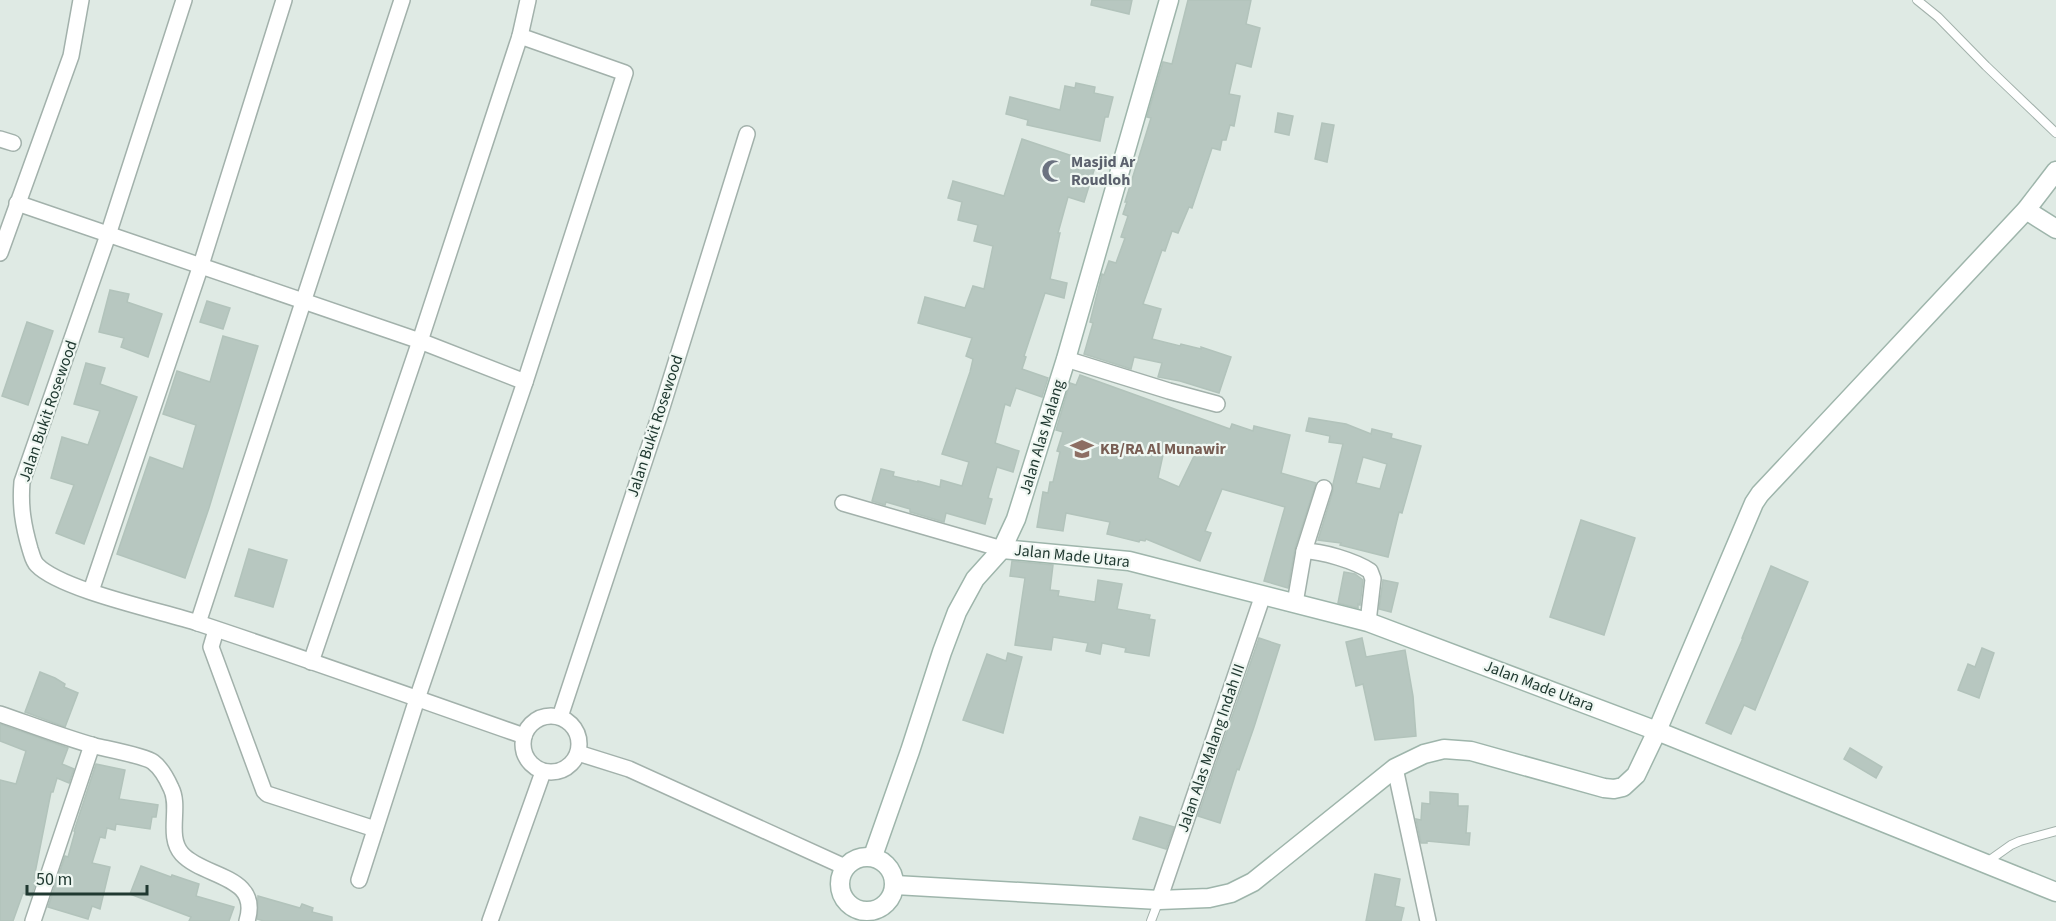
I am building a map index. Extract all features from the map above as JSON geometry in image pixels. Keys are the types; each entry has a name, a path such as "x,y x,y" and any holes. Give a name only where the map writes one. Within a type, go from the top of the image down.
{"main road":[{"name":"Jalan Alas Malang","path":"873,856 957,612 975,579 1002,549 1016,519 1066,359 1169,0"},
{"path":"895,885 1159,900 1209,898 1231,893 1253,882 1395,768 1424,754 1444,749 1459,749 1614,789 1623,787 1636,775 1657,731 1754,503 1760,494 2053,182"},
{"path":"2026,210 2056,229"},
{"name":"Jalan Made Utara","path":"1002,549 1130,561 1368,622 1657,731 2056,892"},
{"path":"873,856 889,867 895,885 891,899 880,909 848,914 840,881 845,867 857,858 873,856"}],"street":[{"path":"0,253 71,56 81,0"},
{"name":"Jalan Bukit Rosewood","path":"184,0 108,235 22,482 20,504 22,524 34,562 57,579 198,623 524,736"},
{"path":"91,591 201,266 284,0"},
{"path":"198,623 402,0"},
{"path":"311,662 520,36 528,0"},
{"path":"360,880 417,699 525,382 625,73 520,36"},
{"name":"Jalan Bukit Rosewood","path":"560,717 659,417 747,134"},
{"path":"17,203 420,341 525,382"},
{"path":"1066,359 1217,404"},
{"path":"1295,603 1304,551 1324,488"},
{"path":"843,503 1002,549"},
{"path":"1304,551 1355,563 1370,570 1373,579 1368,622"},
{"name":"Jalan Alas Malang Indah III","path":"1159,900 1263,595"},
{"path":"216,630 211,647 264,791 267,794 375,829"},
{"path":"0,714 92,745 152,761 165,775 175,796 173,830 180,852 191,861 238,884 249,898 248,921"},
{"path":"543,717 560,717 570,723 576,731 579,742 578,753 573,762 564,769 543,772 526,758 523,747 524,736 534,721 543,717"},
{"path":"33,921 92,745"},
{"path":"578,753 629,769 845,867"},
{"path":"1395,768 1428,921"},
{"path":"490,921 543,772"}],"lane":[{"path":"1917,0 1938,17 2056,133"},
{"path":"1986,862 2020,841 2056,831"},
{"path":"1151,921 1159,900"}],"building":[{"path":"1092,0 1132,0 1129,14 1091,5"},
{"path":"1188,0 1251,0 1246,24 1260,28 1251,67 1236,63 1229,94 1240,96 1234,126 1230,125 1226,140 1222,140 1220,150 1212,148 1192,208 1189,207 1178,233 1172,231 1165,251 1162,250 1143,304 1161,309 1152,339 1180,346 1181,344 1201,349 1201,347 1231,357 1219,393 1158,377 1162,363 1134,357 1131,369 1084,354 1093,323 1090,322 1102,274 1104,275 1109,261 1116,263 1125,238 1121,237 1128,216 1123,214 1127,202 1125,202 1151,118 1147,117 1163,62 1172,64"},
{"path":"1076,83 1095,87 1094,93 1113,97 1108,117 1105,117 1100,141 1027,125 1028,120 1006,114 1010,97 1060,110 1065,86 1075,88"},
{"path":"1278,113 1293,116 1289,135 1275,132"},
{"path":"1322,123 1334,125 1327,162 1315,159"},
{"path":"1022,139 1096,164 1084,202 1068,197 1058,233 1060,233 1050,279 1067,283 1064,298 1045,293 1024,356 1026,357 1022,369 1048,378 1042,397 1016,388 1010,406 1005,404 995,443 1019,451 1013,472 997,467 988,498 992,499 985,524 946,513 944,522 886,502 885,505 872,501 881,469 894,472 893,476 940,487 941,480 962,486 969,462 942,454 970,372 973,359 966,356 972,338 918,323 925,297 965,308 973,286 984,289 993,246 974,241 978,225 958,220 962,202 948,198 953,181 1004,196"},
{"path":"110,290 129,294 127,302 162,314 148,357 121,347 124,338 99,332"},
{"path":"207,301 230,308 223,329 200,322"},
{"path":"27,322 53,331 28,405 2,396"},
{"path":"223,336 258,346 209,508 185,578 117,554 150,457 183,469 196,425 163,414 177,371 210,382"},
{"path":"86,363 105,368 100,384 137,397 84,544 56,533 74,485 51,478 62,437 88,445 100,411 74,404"},
{"path":"1080,375 1230,429 1232,424 1253,431 1254,426 1290,435 1281,473 1316,483 1295,548 1288,588 1264,581 1285,507 1222,489 1205,531 1211,533 1200,561 1146,539 1139,542 1107,534 1110,522 1066,513 1063,531 1037,527 1043,492 1048,493 1050,482 1053,482 1060,452 1057,451 1063,432 1056,430 1070,383 1076,385","holes":["1166,441 1196,452 1179,487 1158,478"]},
{"path":"1309,418 1346,424 1371,434 1372,429 1392,434 1391,438 1421,446 1402,513 1399,512 1388,557 1340,545 1341,543 1318,540 1333,491 1343,444 1329,442 1330,436 1306,431","holes":["1363,457 1387,464 1380,489 1356,483"]},
{"path":"1581,520 1635,538 1604,635 1550,617"},
{"path":"249,549 287,560 273,607 235,596"},
{"path":"1012,561 1053,565 1050,590 1059,591 1058,596 1095,602 1098,580 1122,584 1117,609 1150,615 1149,619 1155,620 1149,656 1125,652 1126,648 1102,643 1100,654 1086,651 1088,643 1053,637 1051,650 1015,645 1025,578 1010,576"},
{"path":"1771,566 1808,582 1755,710 1744,705 1731,734 1706,723"},
{"path":"1344,572 1355,574 1363,580 1358,608 1338,603"},
{"path":"1383,580 1398,583 1391,612 1379,609"},
{"path":"1259,638 1280,645 1220,823 1198,816"},
{"path":"1362,638 1366,657 1405,650 1413,696 1416,736 1375,740 1363,684 1356,686 1346,642"},
{"path":"1982,648 1994,653 1979,698 1958,690 1968,664 1975,667"},
{"path":"1008,653 1022,657 1003,733 963,720 987,654 1006,661"},
{"path":"40,672 55,678 65,684 64,687 78,693 65,727 25,712"},
{"path":"0,724 68,748 62,764 74,769 69,783 57,778 53,792 51,792 34,878 37,879 31,896 23,893 13,921 0,921 0,780 16,784 26,751 0,741"},
{"path":"1850,748 1882,767 1876,778 1844,759"},
{"path":"96,764 125,770 119,799 158,805 156,817 152,817 150,829 116,824 115,830 107,828 105,838 100,837 92,863 110,867 100,909 92,906 88,919 48,907 65,856 68,857"},
{"path":"1430,792 1458,794 1458,806 1468,806 1466,833 1470,833 1469,845 1427,841 1427,843 1421,843 1416,819 1421,820 1422,803 1430,804"},
{"path":"1140,817 1174,827 1166,849 1133,839"},
{"path":"141,866 199,884 196,896 234,907 229,921 189,921 191,917 130,894"},
{"path":"1375,874 1400,879 1395,906 1404,908 1401,921 1366,921"},
{"path":"258,896 300,908 302,904 313,908 312,912 332,917 332,921 264,921 257,919"}],"place":[{"name":"Masjid Ar Roudloh","path":"1053,171"},
{"name":"KB/RA Al Munawir","path":"1082,449"}]}
